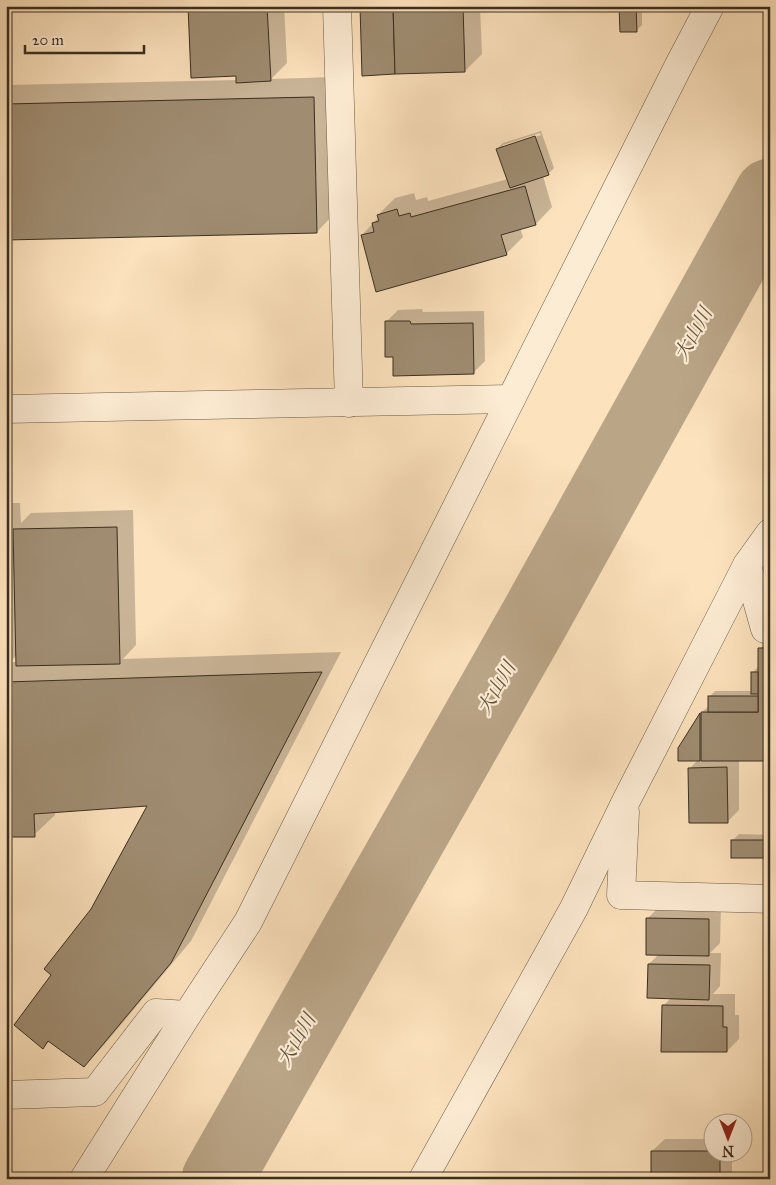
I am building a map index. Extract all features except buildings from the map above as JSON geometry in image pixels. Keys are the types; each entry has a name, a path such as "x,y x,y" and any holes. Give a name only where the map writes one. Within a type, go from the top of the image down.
{"street":[{"path":"337,6 349,403"},
{"path":"84,1179 248,922 710,6"},
{"path":"6,409 511,399"},
{"path":"423,1179 574,908 626,800 748,565 770,533"},
{"path":"748,565 765,629 770,629"},
{"path":"626,800 621,895 770,899"},
{"path":"6,1095 95,1092 156,1013 187,1015"}],"waterway":[{"name":"大山川","path":"217,1179 535,618 770,194"}]}
